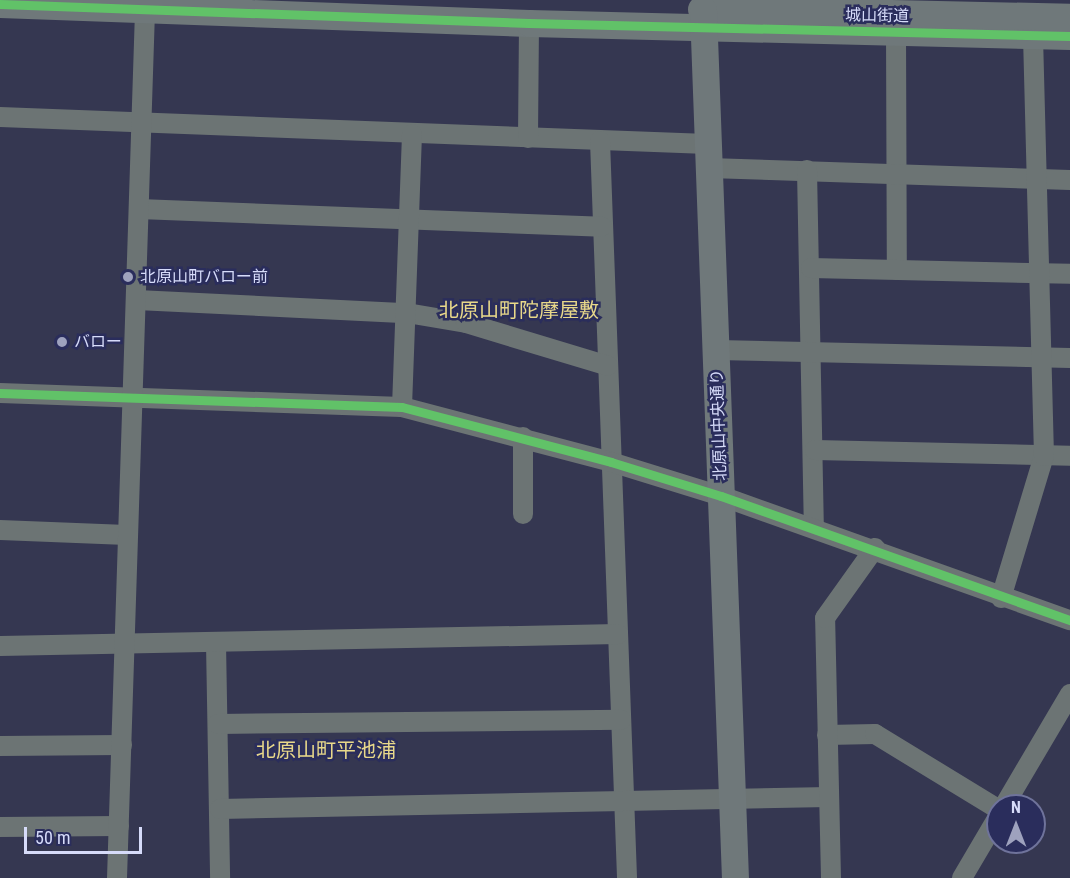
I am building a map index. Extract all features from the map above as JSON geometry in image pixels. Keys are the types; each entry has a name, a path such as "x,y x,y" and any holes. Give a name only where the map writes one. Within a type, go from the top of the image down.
{"street":[{"name":"城山街道","path":"331,0 704,12 1049,17 1070,36"},
{"name":"城山街道","path":"0,4 529,23 704,12 896,31 1049,17"},
{"path":"117,878 145,10"},
{"name":"北原山中央通り","path":"704,12 735,878"},
{"path":"1001,598 1044,456 1034,178 1049,17"},
{"path":"528,138 529,23"},
{"path":"896,31 897,270"},
{"path":"0,117 600,141 807,170 898,171 1070,180"},
{"path":"402,407 412,134"},
{"path":"600,141 627,878"},
{"path":"807,170 815,450 814,527"},
{"path":"139,208 602,227"},
{"path":"811,268 1070,274"},
{"path":"137,300 407,313 466,323 608,366"},
{"path":"717,350 1070,358"},
{"path":"0,393 402,407 523,437 722,496 875,548 1001,598 1070,620"},
{"path":"523,437 523,514"},
{"path":"815,450 1070,456"},
{"path":"0,530 127,536"},
{"path":"831,878 825,618 875,548"},
{"path":"0,646 618,634"},
{"path":"216,643 220,878"},
{"path":"1011,794 1070,694"},
{"path":"218,723 621,720"},
{"path":"827,735 874,734 986,802"},
{"path":"0,746 122,745"},
{"path":"220,809 624,804 829,797"},
{"path":"0,827 119,826"},
{"path":"962,878 986,837"}],"cycle path":[{"path":"0,4 529,23 1070,36"},
{"path":"0,393 402,407 611,462 721,496 1070,620"}],"place":[{"name":"北原山町バロー前","path":"128,277"},
{"name":"バロー","path":"62,342"}],"district":[{"name":"北原山町陀摩屋敷","path":"519,310"},
{"name":"北原山町平池浦","path":"326,750"}]}
